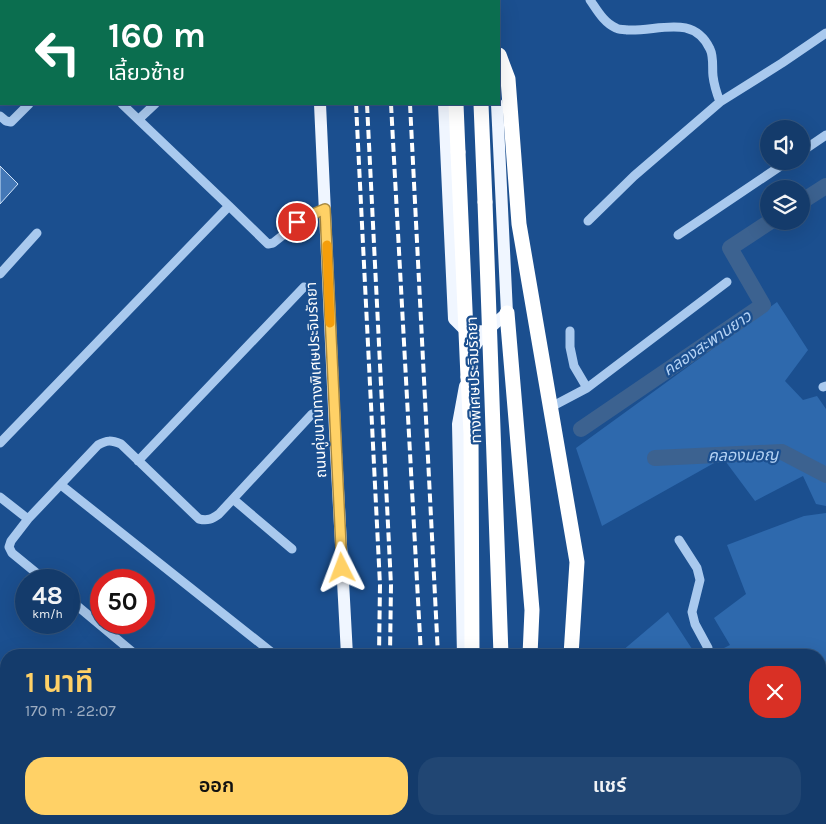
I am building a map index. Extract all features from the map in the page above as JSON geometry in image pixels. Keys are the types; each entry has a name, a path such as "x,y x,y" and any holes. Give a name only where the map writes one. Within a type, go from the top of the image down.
{"highway":[{"path":"500,59 508,79 519,224 577,562 571,649"},
{"name":"ทางพิเศษประจิมรัถยา","path":"456,105 471,433 472,649"},
{"name":"ทางพิเศษประจิมรัถยา","path":"481,105 501,649"},
{"path":"507,313 532,610 530,649"}],"main road":[{"name":"ถนนคู่ขนานทางพิเศษประจิมรัถยา","path":"320,105 347,649"},
{"path":"444,105 454,319 467,332 486,331"},
{"path":"463,649 458,424 471,351 486,331 507,313 497,105"}],"street":[{"path":"590,0 605,21 617,29 646,29 676,25 686,27 695,32 705,41 711,51 713,77 720,102"},
{"path":"588,221 634,176 720,102 782,63 826,32"},
{"path":"0,116 6,121 11,122 29,105"},
{"path":"123,105 268,244 273,243 306,217 325,209"},
{"path":"139,119 154,105"},
{"path":"810,146 826,136"},
{"path":"678,235 775,170"},
{"path":"0,443 229,206"},
{"path":"0,274 37,233"},
{"path":"551,407 587,388 727,282"},
{"path":"138,461 304,287"},
{"path":"570,331 570,347 574,366 587,388"},
{"path":"32,569 12,553 9,547 11,540 28,519 98,445 105,441 112,440 121,444 199,519 205,520 212,519 233,499 312,414"},
{"path":"61,485 267,649"},
{"path":"0,497 28,519"},
{"path":"233,499 292,549"},
{"path":"0,545 11,540"},
{"path":"679,540 697,568 700,580 692,612 695,624 708,648"},
{"path":"80,608 129,649"}],"shaded area":[{"path":"777,302 808,350 785,381 803,400 817,396 826,409 826,506 816,504 803,476 755,501 723,458 602,526 576,448"},
{"path":"826,513 826,649 722,649 730,645 714,618 746,594 727,545 804,516"},
{"path":"668,612 692,649 624,649"}],"building":[{"path":"0,166 18,184 0,204"}],"waterway":[{"name":"คลองสะพานยาว","path":"810,196 826,186"},
{"name":"คลองสะพานยาว","path":"581,429 763,305 730,248 760,228"},
{"name":"คลองมอญ","path":"655,458 782,452 826,475"}],"railway":[{"path":"356,105 380,585 379,649"},
{"path":"367,105 391,585 390,649"},
{"path":"391,105 421,649"},
{"path":"410,105 438,649"}],"slow traffic":[{"path":"327,245 330,323"}],"route":[{"path":"297,222 325,209 342,568"}]}
